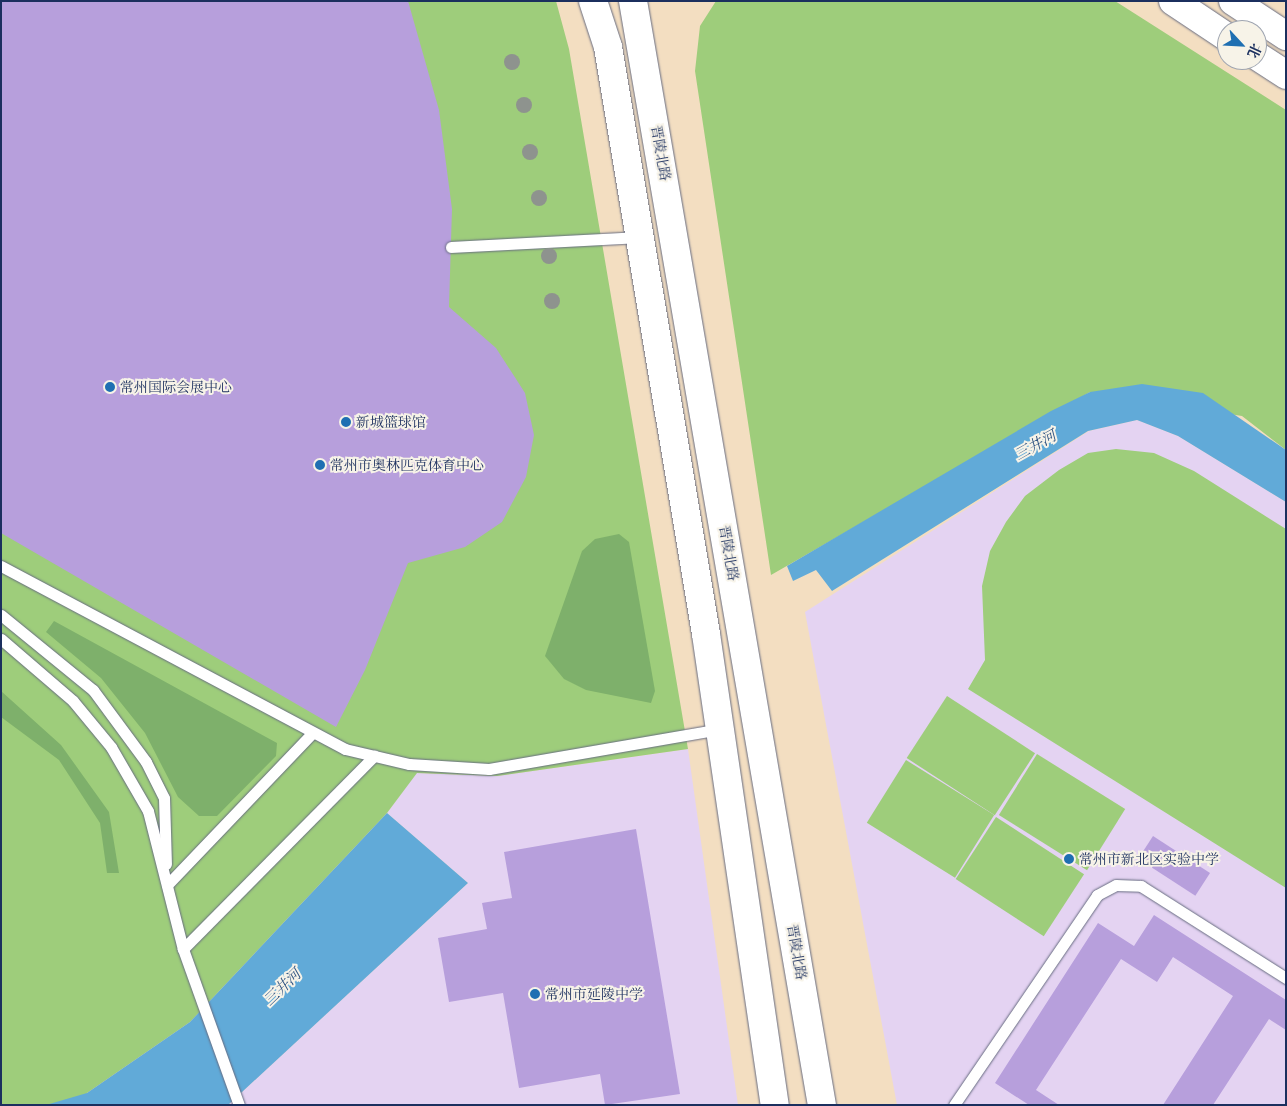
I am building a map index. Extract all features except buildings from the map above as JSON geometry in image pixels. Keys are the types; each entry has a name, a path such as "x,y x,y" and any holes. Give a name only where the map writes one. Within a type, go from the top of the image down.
{"main road":[{"path":"593,1 608,47 640,237 720,729 776,1105"},
{"name":"晋陵北路","path":"632,1 822,1105"},
{"path":"1173,1 1217,30"},
{"path":"1233,1 1286,36"},
{"path":"1267,63 1286,75"}],"lane":[{"path":"451,247 640,237"},
{"path":"1,566 345,749 409,764 489,769 720,729"},
{"path":"1,616 92,690 146,762 164,798 167,885"},
{"path":"1,639 73,701 111,747 148,811 183,949 240,1105"},
{"path":"167,885 313,732"},
{"path":"183,949 374,756"},
{"path":"954,1105 1096,895 1116,885 1141,886 1286,978"}],"shaded area":[{"name":"常州市新北区实验中学","path":"1137,420 1178,436 1286,502 1286,1105 897,1105 805,612 1089,431"},
{"name":"常州市延陵中学","path":"688,749 738,1105 228,1105 468,883 387,813 416,773 497,776"}],"green space":[{"name":"常州市奥林匹克体育中心","path":"1,1 556,1 569,49 688,749 497,776 417,773 387,813 190,1022 87,1093 82,1105 1,1105"},
{"path":"716,1 1115,1 1217,66 1217,70 1223,70 1286,110 1286,450 1242,416 1090,392 771,575 695,71 700,26"},
{"path":"1116,449 1154,453 1194,471 1286,529 1286,888 968,689 985,660 982,586 990,551 1006,522 1025,496 1059,470 1088,453"},
{"path":"619,534 629,542 655,691 651,703 586,690 564,679 545,656 582,551 595,539"},
{"path":"54,621 277,743 276,756 217,816 199,816 178,797 145,733 101,678 46,632"},
{"path":"1,691 61,745 109,812 119,873 107,873 100,823 59,760 1,717"},
{"path":"947,696 1035,753 995,815 907,758"},
{"path":"1037,754 1125,809 1087,870 999,815"},
{"path":"906,760 994,815 955,878 867,823"},
{"path":"996,817 1084,874 1044,936 956,879"}],"water":[{"name":"三井河","path":"1142,384 1203,393 1286,450 1286,502 1178,436 1137,420 1088,431 832,591 816,570 793,581 787,566 1051,411 1090,392"},
{"name":"三井河","path":"387,813 468,883 228,1105 46,1105 87,1093 190,1022"}],"place":[{"name":"常州国际会展中心","path":"110,387"},
{"name":"新城篮球馆","path":"346,422"},
{"name":"常州市奥林匹克体育中心","path":"320,465"},
{"name":"常州市新北区实验中学","path":"1069,859"},
{"name":"常州市延陵中学","path":"535,994"}]}
